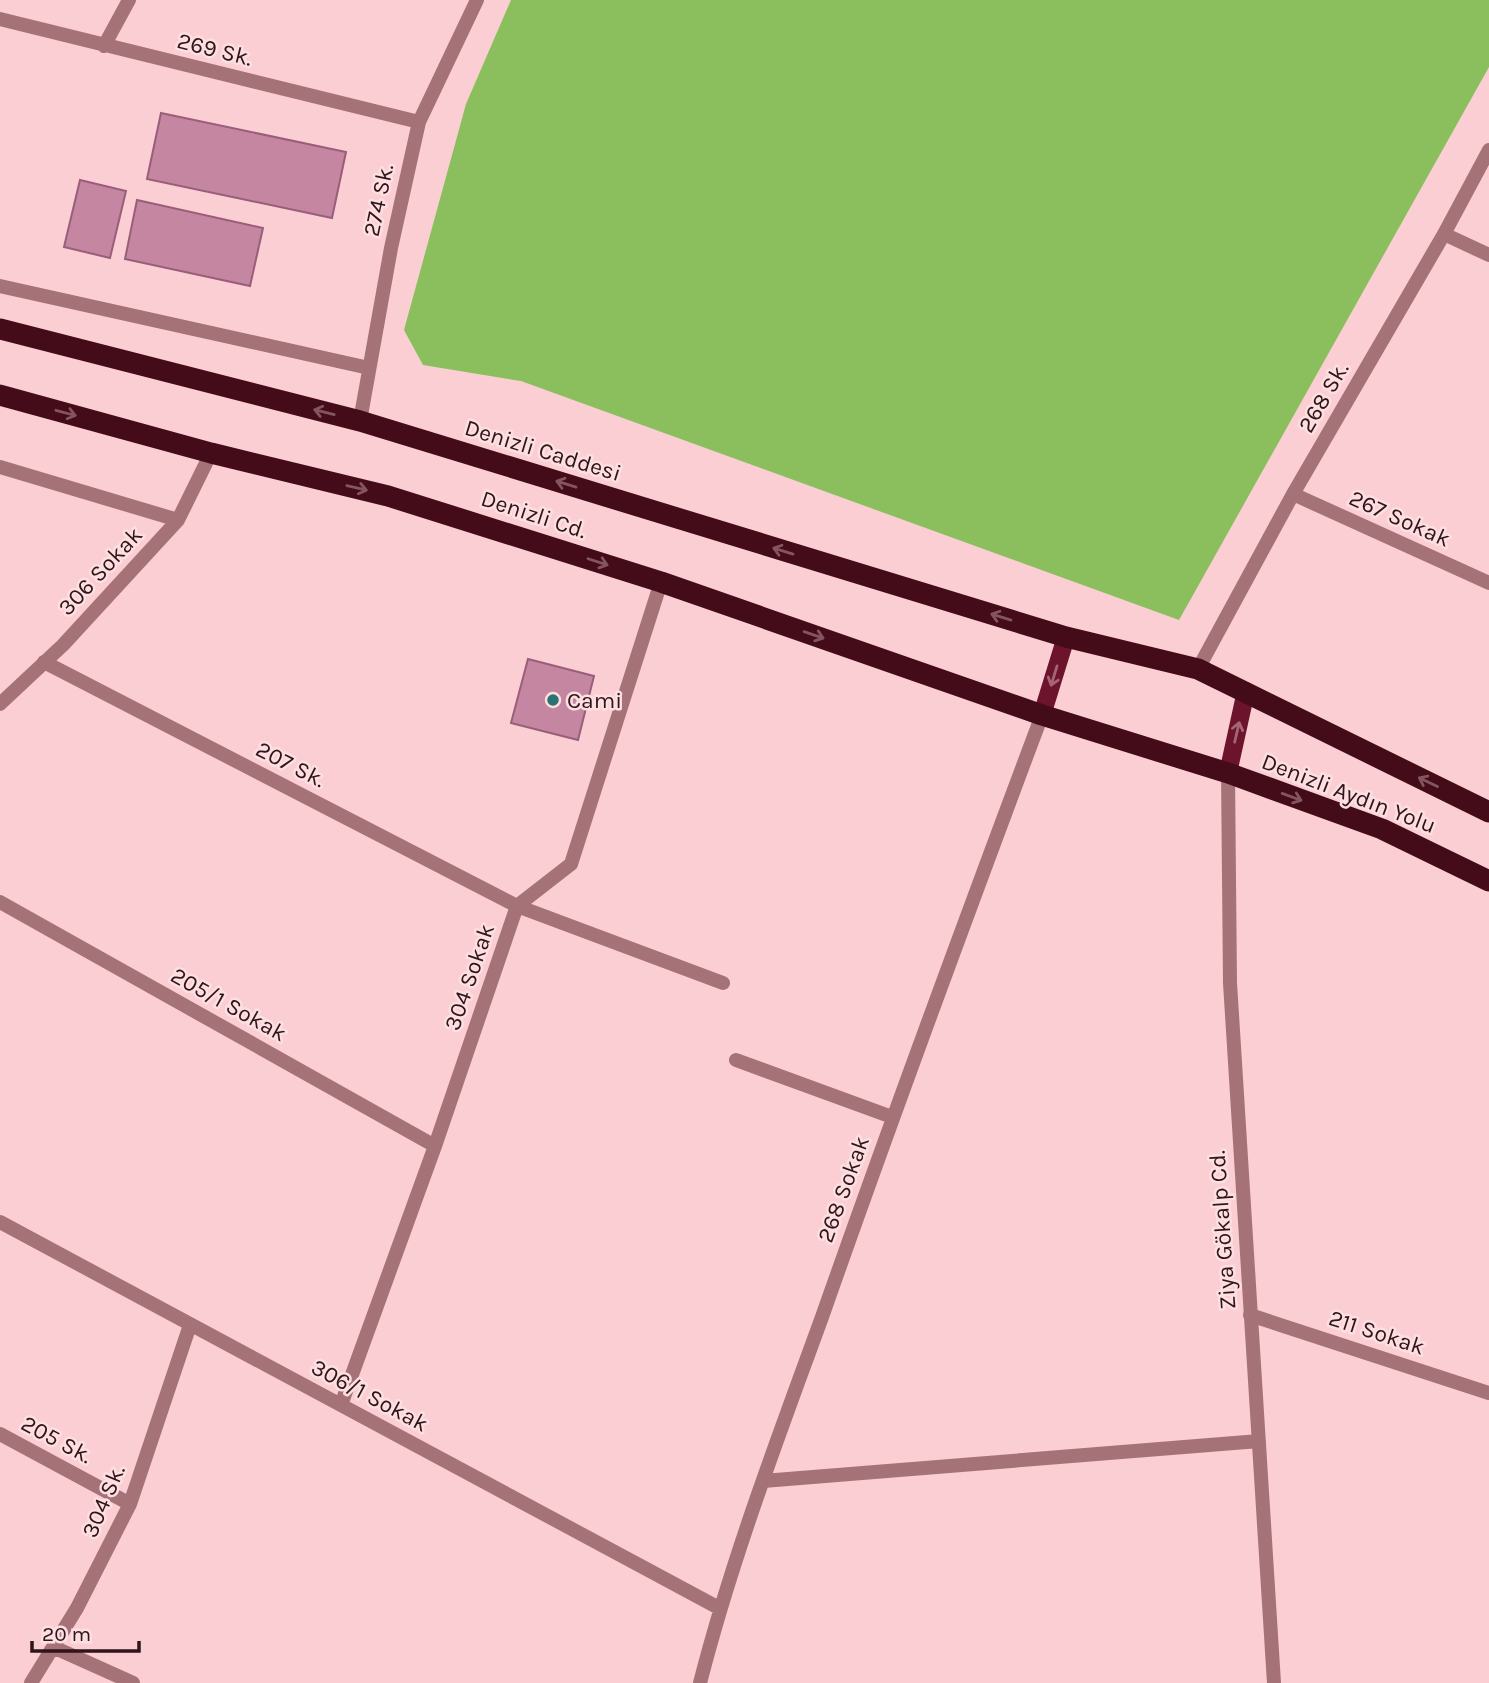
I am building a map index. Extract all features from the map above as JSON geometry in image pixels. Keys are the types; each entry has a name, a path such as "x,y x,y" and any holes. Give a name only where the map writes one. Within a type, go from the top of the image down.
{"highway":[{"name":"Denizli Caddesi","path":"0,329 360,421 1066,637 1198,669"},
{"name":"Denizli Cd.","path":"0,396 211,453 388,496 661,582 1042,715"},
{"name":"Denizli Aydın Yolu","path":"1198,669 1489,812"},
{"name":"Denizli Aydın Yolu","path":"1042,715 1228,774 1382,829 1489,881"}],"main road":[{"path":"1042,715 1066,637"},
{"path":"1228,774 1246,691"}],"street":[{"path":"104,46 129,0"},
{"name":"274 Sk.","path":"360,421 391,248 419,122 477,0"},
{"name":"269 Sk.","path":"0,19 419,122"},
{"name":"268 Sk.","path":"1198,669 1293,494 1444,234 1489,150"},
{"path":"1444,234 1489,255"},
{"path":"0,286 369,368"},
{"name":"306 Sokak","path":"0,704 63,645 178,520 211,453"},
{"path":"0,467 178,520"},
{"name":"267 Sokak","path":"1293,494 1489,583"},
{"name":"304 Sokak","path":"341,1405 435,1146 517,906 571,864 661,582"},
{"name":"207 Sk.","path":"44,662 517,906 723,983"},
{"name":"268 Sokak","path":"700,1683 719,1608 763,1481 892,1117 1042,715"},
{"name":"Ziya Gökalp Cd.","path":"1228,774 1230,983 1274,1683"},
{"name":"205/1 Sokak","path":"0,902 435,1146"},
{"path":"736,1060 892,1117"},
{"name":"306/1 Sokak","path":"0,1222 719,1608"},
{"name":"211 Sokak","path":"1250,1315 1489,1394"},
{"name":"304 Sk.","path":"31,1683 77,1608 130,1504 190,1325"},
{"name":"205 Sk.","path":"0,1434 130,1504"},
{"path":"763,1481 1259,1441"},
{"path":"53,1647 133,1683"}],"green space":[{"path":"511,0 1489,0 1489,67 1179,620 521,381 423,365 404,330 466,104"}],"building":[{"path":"161,113 346,152 332,218 147,179"},
{"path":"80,180 126,191 110,258 64,247"},
{"path":"137,200 263,228 250,286 125,259"},
{"name":"Cami","path":"528,659 594,676 578,740 511,723"}],"place":[{"name":"Cami","path":"553,700"}]}
